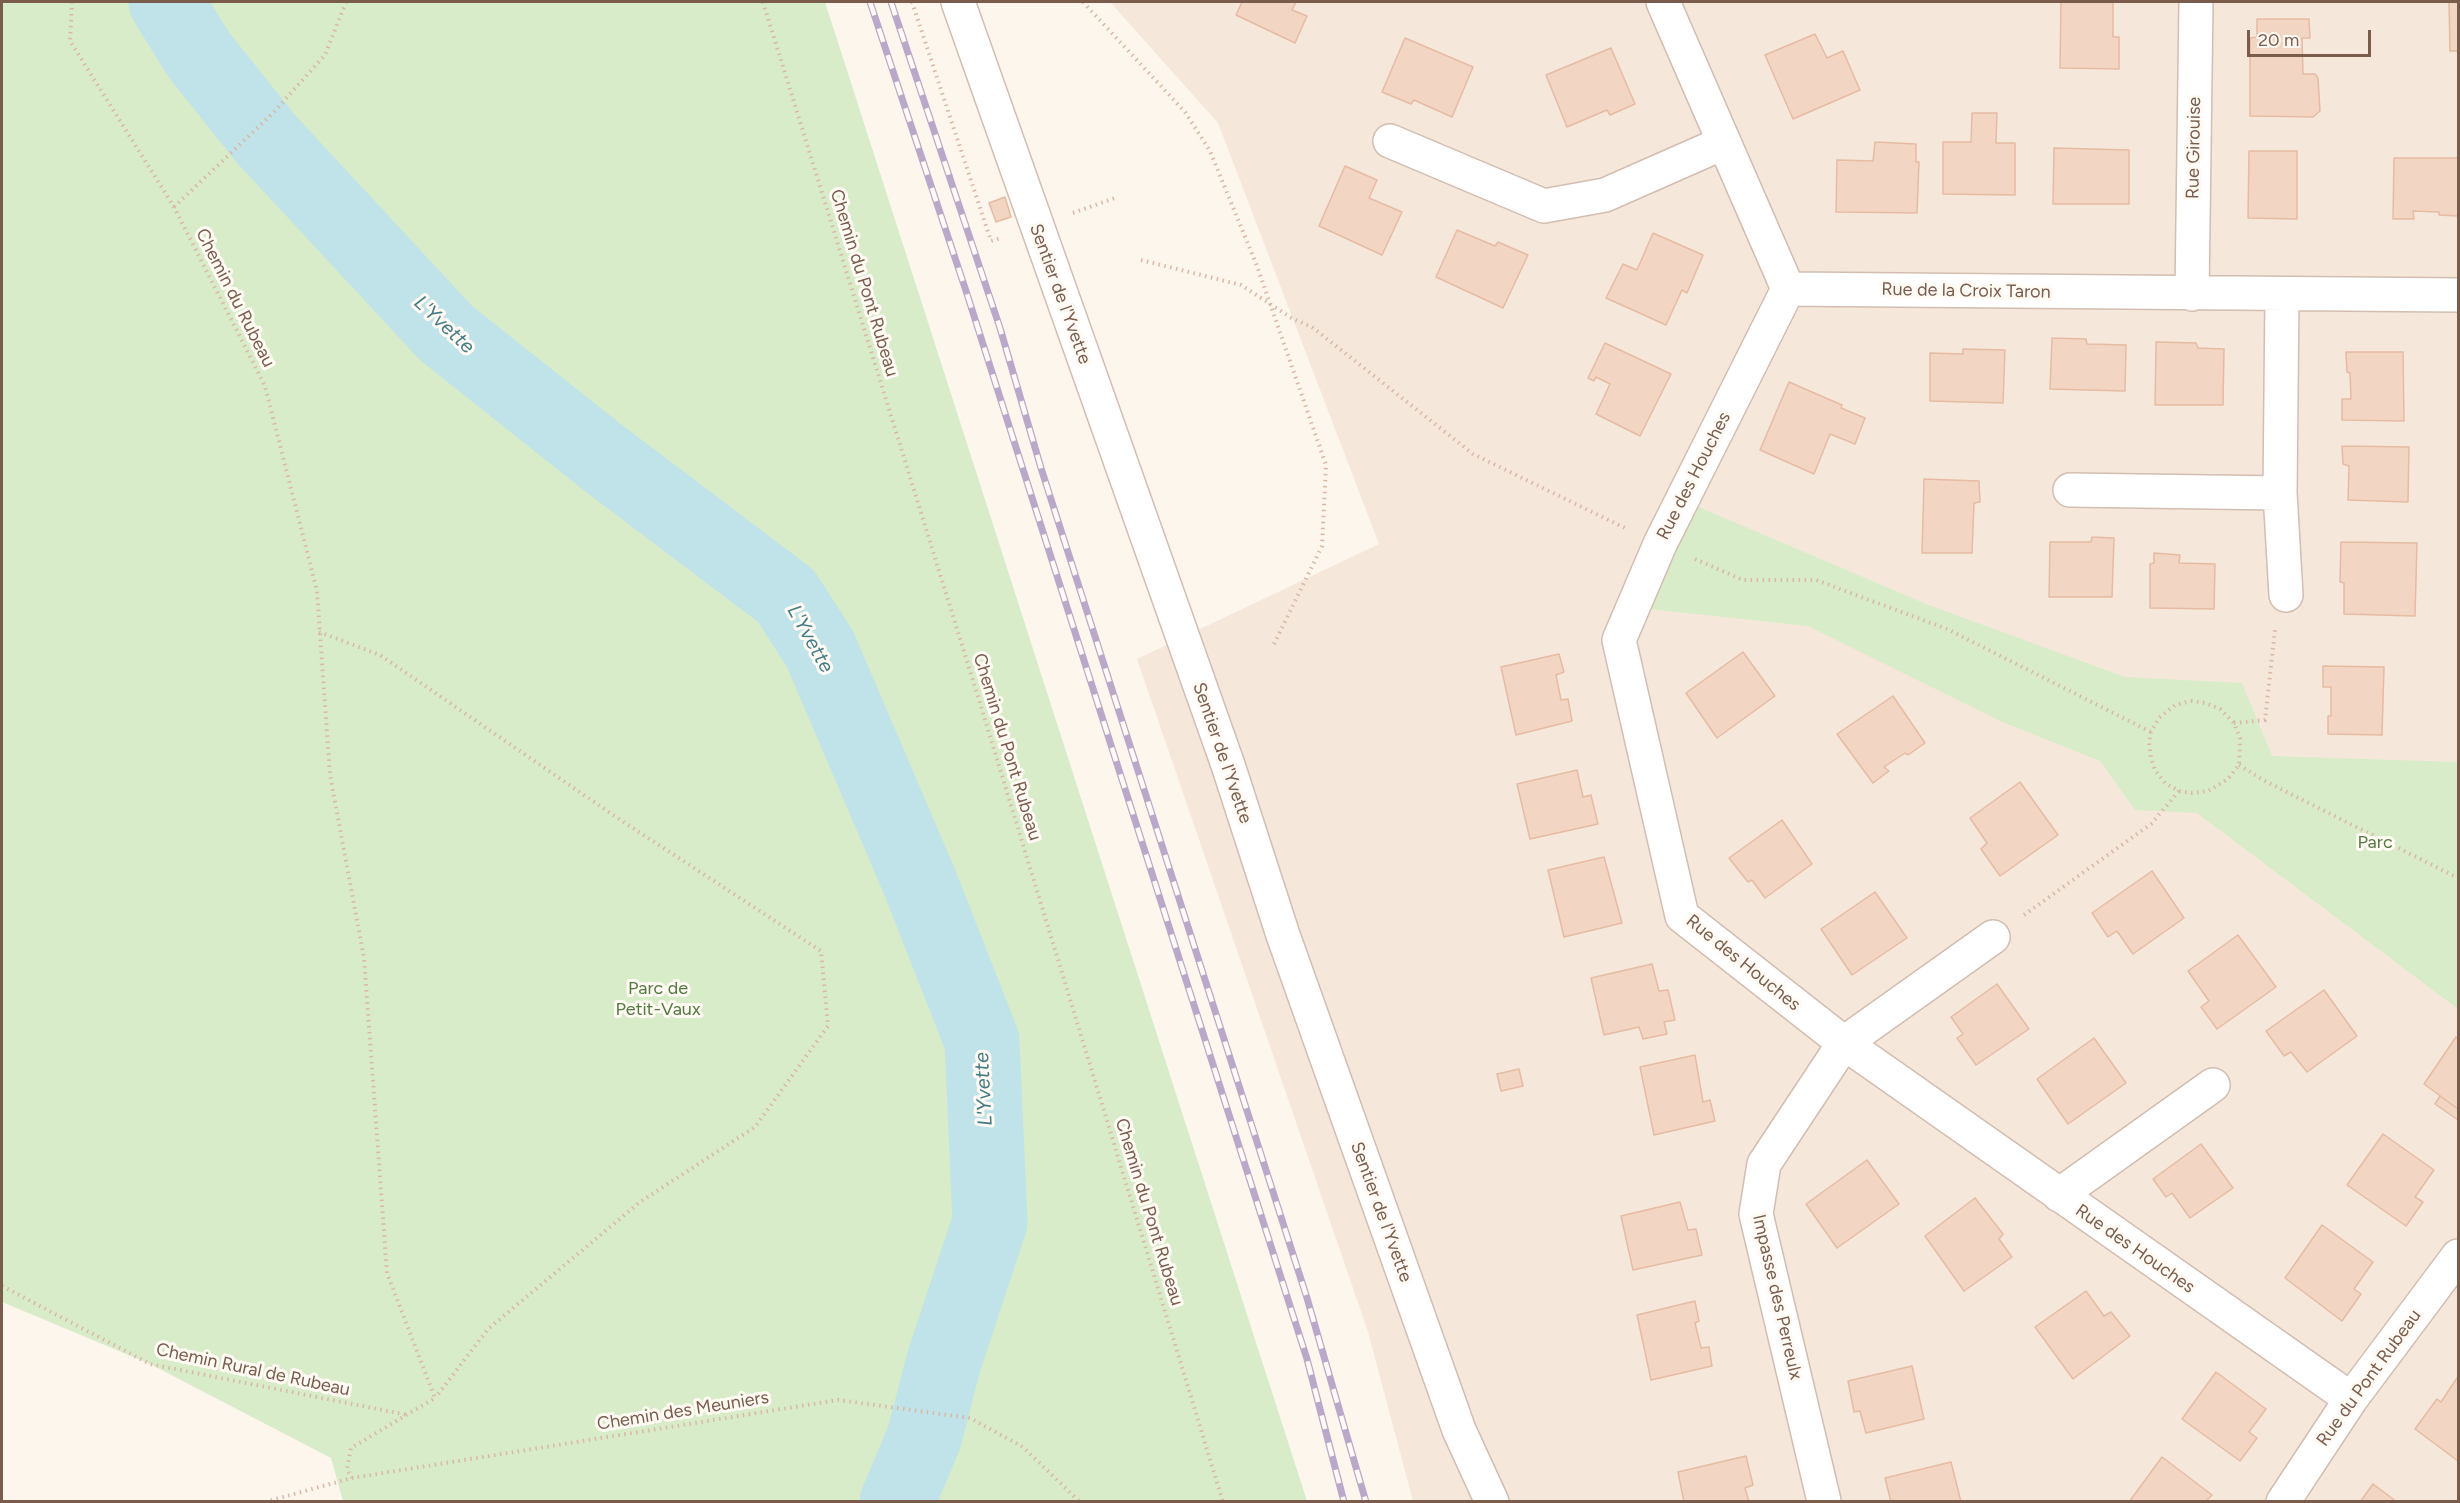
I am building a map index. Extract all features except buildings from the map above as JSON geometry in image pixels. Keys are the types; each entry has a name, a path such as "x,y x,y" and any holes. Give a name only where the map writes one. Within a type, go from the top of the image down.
{"street":[{"name":"Sentier de l'Yvette","path":"958,2 1224,754 1287,946 1459,1430 1492,1502"},
{"path":"1663,2 1788,289"},
{"name":"Rue Girouise","path":"2192,294 2196,2"},
{"path":"1390,141 1544,206 1605,195 1724,143"},
{"name":"Rue de la Croix Taron","path":"1788,289 2458,296"},
{"name":"Rue des Houches","path":"1788,289 1660,544 1618,639 1682,916 1844,1043 2351,1399"},
{"path":"2282,295 2280,493 2286,595"},
{"path":"2070,490 2280,493"},
{"path":"1844,1043 1993,937"},
{"name":"Impasse des Perreulx","path":"1824,1501 1756,1214 1764,1164 1844,1043"},
{"path":"2059,1195 2213,1085"},
{"name":"Rue du Pont Rubeau","path":"2283,1502 2351,1399 2458,1256"}],"path":[{"name":"Chemin du Rubeau","path":"72,2 70,41 174,207 265,386 316,591 330,775 364,958 387,1273 435,1398"},
{"path":"174,207 272,114 325,55 346,2"},
{"name":"Chemin du Pont Rubeau","path":"763,2 976,688 1223,1502"},
{"path":"912,2 991,242 1010,235"},
{"path":"1083,2 1185,112 1210,151 1257,266 1326,465 1322,546 1274,644"},
{"path":"1141,260 1241,285 1259,297"},
{"path":"2234,723 2265,720 2277,607 2286,595"},
{"path":"319,632 380,655 616,817 821,951 828,1026 755,1127 640,1203 488,1329 435,1398 351,1448 347,1469 352,1478"},
{"path":"2191,701 2205,703 2220,709 2234,723 2240,738 2239,765 2216,789 2192,793 2179,791 2165,783 2155,770 2149,742 2159,718 2175,705 2191,701"},
{"path":"2239,765 2263,780 2458,878"},
{"path":"1993,937 2151,824 2179,791"},
{"name":"Chemin Rural de Rubeau","path":"2,1286 150,1364 409,1415"},
{"name":"Chemin des Meuniers","path":"265,1502 352,1478 838,1400 970,1418 1023,1447 1080,1502"}],"shaded area":[{"path":"1110,2 2458,2 2458,1501 1413,1501 1368,1332 1137,659 1379,544 1218,123"}],"green space":[{"name":"Parc de Petit-Vaux","path":"2,2 825,2 1307,1501 343,1501 331,1458 150,1364 2,1302"},
{"name":"Parc","path":"1694,505 1926,604 2125,677 2242,683 2272,756 2458,762 2458,1009 2197,813 2135,810 2100,761 2000,721 1808,626 1648,609"}],"waterway":[{"name":"L'Yvette","path":"166,2 199,55 266,139 446,333 602,457 786,596 820,649 920,883 982,1041 990,1222 944,1361 924,1438 897,1502"}],"railway":[{"path":"870,2 967,294 1307,1359 1344,1502"},
{"path":"891,2 1000,328 1041,468 1307,1298 1366,1502"}]}
